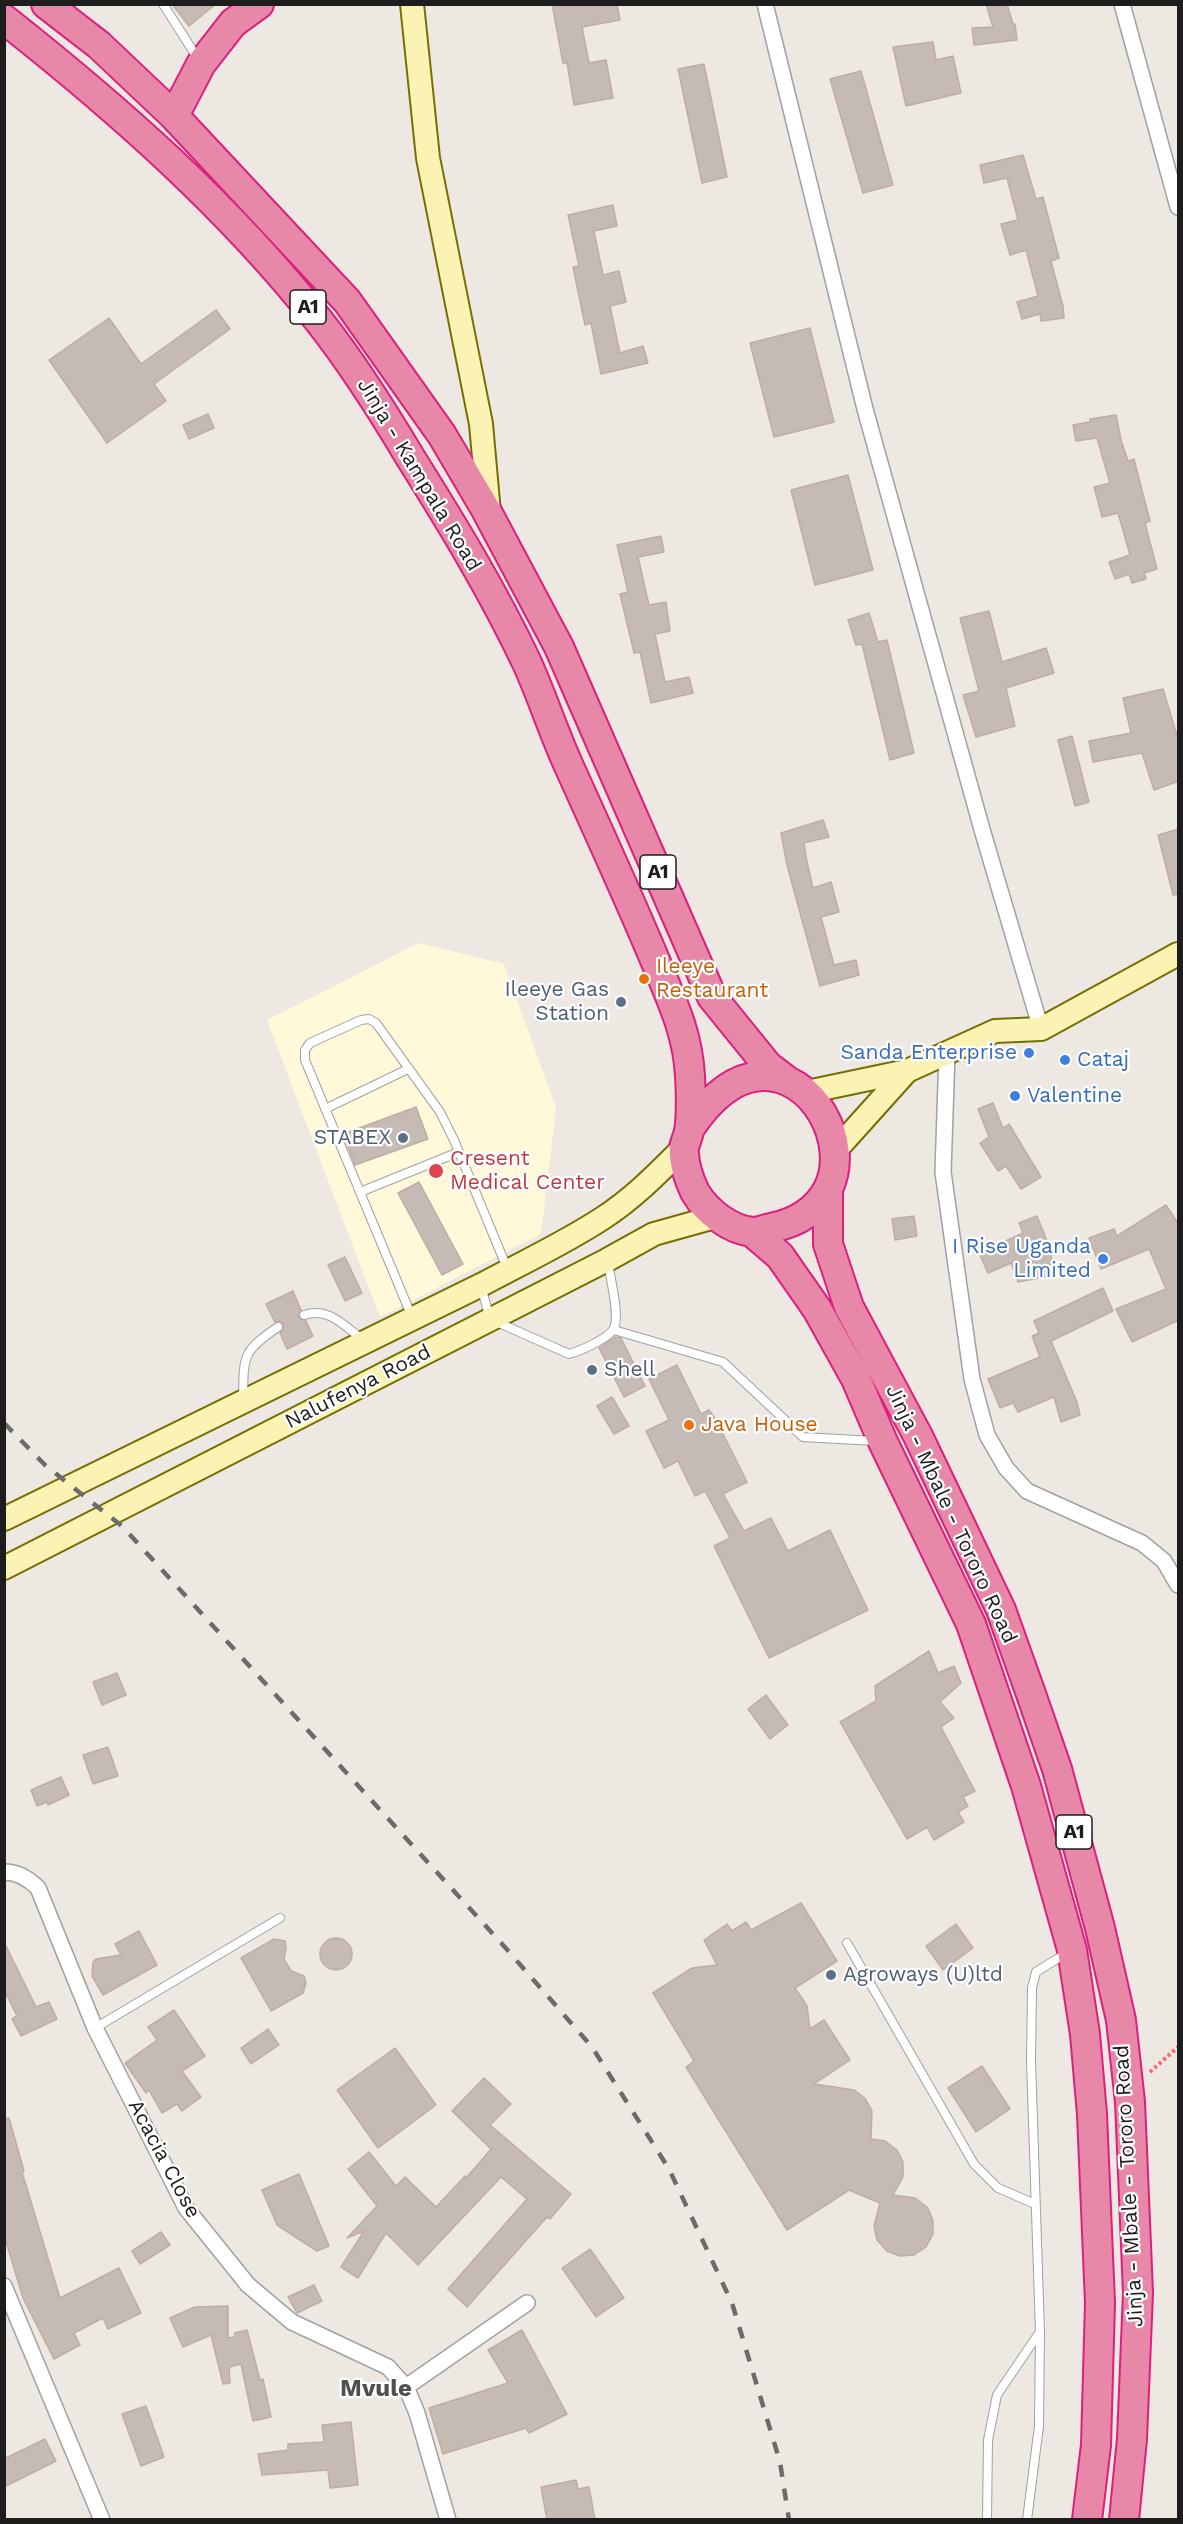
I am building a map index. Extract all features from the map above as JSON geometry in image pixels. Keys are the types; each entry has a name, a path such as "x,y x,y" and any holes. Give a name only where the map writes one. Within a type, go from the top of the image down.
{"highway":[{"name":"Jinja - Kampala Road","path":"46,4 99,45 174,116 347,300 442,435 489,515 559,647 712,997 768,1066 794,1086"},
{"path":"174,116 201,64 233,23 259,4"},
{"name":"Jinja - Kampala Road","path":"4,19 75,75 155,145 258,250 320,321 375,398 454,526 527,664 686,1035 690,1075 687,1138"},
{"path":"687,1138 706,1104 720,1092 758,1076 794,1086"},
{"name":"A1","path":"687,1138 688,1176 696,1194 715,1217 752,1232 793,1224 813,1210 828,1189 834,1170 836,1150 830,1127 819,1108 794,1086"},
{"name":"Jinja - Mbale - Tororo Road","path":"828,1189 828,1244 845,1296 918,1436 1000,1610 1057,1768 1100,1928 1121,2020 1129,2091 1138,2293 1132,2439 1124,2520"},
{"name":"Jinja - Mbale - Tororo Road","path":"752,1232 780,1256 817,1309 856,1379 883,1442 971,1624 1026,1786 1072,1950 1085,2034 1091,2103 1100,2303 1096,2445 1087,2520"}],"street":[{"path":"412,4 428,158 481,424 489,515"},
{"path":"765,4 865,409 983,832 1041,1029"},
{"path":"1122,4 1172,157 1179,207"},
{"path":"794,1086 907,1071 995,1031 1041,1029 1179,954"},
{"path":"947,1053 943,1172 972,1379 987,1435 1006,1468 1027,1491 1142,1543 1164,1561 1179,1585"},
{"path":"836,1150 907,1071"},
{"name":"Nalufenya Road","path":"4,1519 481,1285 603,1218 640,1190 687,1138"},
{"name":"Nalufenya Road","path":"4,1568 654,1234 715,1217"},
{"name":"Acacia Close","path":"4,1872 13,1872 29,1879 38,1888 95,2028 186,2208 248,2285 292,2322 388,2367 406,2387 417,2413 448,2520"},
{"path":"4,2286 102,2520"},
{"path":"406,2387 527,2303"}],"lane":[{"path":"163,4 201,64"},
{"path":"412,1318 305,1060 305,1050 310,1043 361,1020 369,1019 376,1023 440,1112 508,1270"},
{"path":"325,1109 408,1069"},
{"path":"360,1192 459,1152"},
{"path":"481,1285 490,1319 569,1354 605,1337 614,1330 616,1317 607,1260"},
{"path":"304,1315 315,1311 327,1312 365,1341"},
{"path":"243,1400 244,1362 248,1353 257,1341 278,1328"},
{"path":"614,1330 723,1362 803,1437 883,1442"},
{"path":"95,2028 280,1918"},
{"path":"847,1943 974,2164 998,2188 1035,2204"},
{"path":"1027,2520 1039,2426 1040,2332 1031,2061 1032,1988 1036,1972 1072,1950"},
{"path":"987,2520 987,2440 997,2395 1040,2332"}],"path":[{"path":"1129,2091 1179,2047"}],"shaded area":[{"name":"Cresent Medical Center","path":"419,943 504,964 556,1108 541,1234 380,1317 267,1020"}],"building":[{"path":"172,4 216,4 189,26"},
{"path":"552,4 617,4 620,20 582,27 589,63 606,60 613,98 574,105 567,63 563,63"},
{"path":"986,4 1007,4 1013,24 1015,24 1017,40 974,45 972,28 993,27"},
{"path":"933,42 936,60 953,56 961,93 906,106 893,47"},
{"path":"704,64 727,177 702,183 678,69"},
{"path":"861,71 893,185 863,193 830,79"},
{"path":"1023,155 1036,199 1043,197 1059,258 1051,261 1064,318 1041,321 1040,314 1022,319 1017,302 1038,296 1026,250 1010,255 1001,224 1018,220 1007,178 984,183 980,165"},
{"path":"613,205 617,226 594,231 603,275 619,271 626,302 610,306 620,353 643,346 648,363 601,374 591,323 585,325 573,267 579,266 568,215"},
{"path":"216,310 230,329 154,384 166,401 107,443 49,360 109,318 141,364"},
{"path":"810,328 834,422 774,437 750,343"},
{"path":"208,414 214,428 189,439 183,425"},
{"path":"1116,415 1128,461 1134,459 1150,521 1145,523 1157,569 1144,573 1146,579 1132,583 1129,574 1115,579 1109,562 1130,555 1118,513 1102,517 1094,487 1110,483 1097,438 1076,441 1073,425 1090,422 1090,419"},
{"path":"848,475 873,570 815,585 791,490"},
{"path":"661,536 664,552 638,557 649,605 666,602 670,631 655,634 665,682 689,677 693,693 651,703 640,652 634,653 620,594 628,592 617,545"},
{"path":"989,611 1002,662 1046,648 1054,673 1006,688 1015,726 976,737 963,695 979,691 960,618"},
{"path":"869,613 878,642 887,640 914,753 890,760 862,644 856,645 848,620"},
{"path":"1163,689 1179,742 1179,781 1154,790 1142,753 1093,762 1089,741 1131,733 1123,698"},
{"path":"1072,736 1089,802 1075,806 1058,740"},
{"path":"823,820 829,837 804,843 813,888 831,882 839,912 821,917 834,965 856,960 859,975 820,986 787,865 781,833"},
{"path":"1179,829 1179,894 1173,895 1158,835"},
{"path":"993,1103 1003,1128 1009,1124 1041,1177 1021,1189 1006,1166 998,1171 980,1143 989,1137 978,1109"},
{"path":"416,1107 428,1139 355,1165 343,1134"},
{"path":"419,1182 463,1264 442,1275 398,1193"},
{"path":"1166,1205 1179,1225 1179,1320 1132,1342 1116,1309 1166,1289 1149,1249 1101,1269 1089,1238 1114,1229 1117,1236"},
{"path":"914,1216 917,1236 895,1240 892,1219"},
{"path":"1037,1216 1048,1243 1055,1275 1018,1282 1011,1263 988,1273 979,1253 1023,1233 1019,1223"},
{"path":"345,1257 362,1293 345,1301 328,1265"},
{"path":"1103,1288 1113,1311 1051,1341 1077,1402 1080,1415 1061,1422 1054,1397 1018,1412 1013,1403 1000,1408 988,1379 1040,1357 1032,1336 1039,1333 1034,1321"},
{"path":"293,1291 301,1310 298,1317 306,1321 313,1336 287,1349 280,1333 284,1329 283,1324 280,1321 275,1322 266,1304"},
{"path":"615,1337 621,1338 645,1386 624,1397 599,1348"},
{"path":"677,1365 701,1414 709,1410 716,1420 747,1482 723,1494 744,1531 771,1518 788,1551 830,1530 868,1610 769,1658 714,1546 730,1538 705,1491 695,1496 678,1461 664,1468 646,1431 669,1420 649,1379"},
{"path":"612,1397 629,1426 614,1434 597,1406"},
{"path":"929,1651 938,1673 954,1666 961,1683 940,1702 954,1718 941,1727 975,1791 963,1797 968,1806 958,1812 964,1822 934,1840 927,1827 907,1839 840,1722 876,1701 875,1686"},
{"path":"117,1673 126,1695 102,1705 93,1682"},
{"path":"766,1695 788,1725 770,1739 748,1709"},
{"path":"108,1747 118,1776 93,1784 83,1755"},
{"path":"61,1777 69,1795 48,1805 47,1802 37,1806 31,1790"},
{"path":"801,1903 837,1961 795,1988 807,2006 810,2029 824,2020 850,2060 814,2084 854,2090 865,2098 872,2111 871,2139 885,2141 897,2150 903,2162 903,2177 893,2195 915,2198 927,2207 933,2220 933,2234 926,2247 914,2255 900,2256 887,2251 877,2240 874,2226 880,2203 849,2190 787,2230 686,2067 694,2061 653,1993 692,1968 717,1965 704,1940 727,1924 732,1931 746,1922 751,1930"},
{"path":"956,1924 973,1948 943,1970 926,1946"},
{"path":"139,1931 157,1965 103,1995 92,1976 93,1962 96,1959 121,1955 115,1944"},
{"path":"336,1938 348,1942 352,1954 348,1966 336,1970 324,1966 320,1954 324,1942"},
{"path":"274,1939 285,1941 284,1959 291,1971 304,1976 306,1983 303,1993 271,2011 241,1958"},
{"path":"4,1942 36,2007 49,2002 57,2019 21,2036 12,2019 17,2016 4,1990"},
{"path":"174,2010 205,2056 182,2071 201,2097 182,2111 177,2104 162,2113 149,2090 146,2093 125,2063 157,2040 148,2027"},
{"path":"268,2029 279,2045 251,2064 241,2048"},
{"path":"395,2048 436,2105 378,2148 337,2090"},
{"path":"982,2066 1010,2109 976,2132 948,2088"},
{"path":"484,2078 511,2104 490,2125 571,2194 550,2219 547,2217 467,2307 448,2289 527,2199 501,2177 418,2265 386,2233 358,2278 341,2267 364,2231 347,2238 377,2206 348,2169 369,2152 396,2186 405,2177 436,2207 465,2176 467,2177 491,2149 452,2111"},
{"path":"9,2118 24,2171 22,2172 60,2298 119,2268 141,2313 108,2329 103,2318 74,2333 80,2345 54,2359 23,2298 4,2235 4,2119"},
{"path":"299,2174 329,2246 317,2251 277,2225 262,2190"},
{"path":"161,2232 170,2245 140,2264 132,2251"},
{"path":"590,2249 624,2298 596,2317 562,2268"},
{"path":"314,2285 322,2301 297,2313 288,2297"},
{"path":"228,2306 228,2338 235,2337 235,2333 247,2330 260,2380 263,2379 271,2417 253,2421 241,2364 229,2367 230,2383 223,2384 211,2335 183,2347 170,2318 195,2307"},
{"path":"522,2330 567,2414 529,2433 526,2428 443,2454 429,2408 508,2383 488,2350"},
{"path":"146,2406 164,2457 141,2466 122,2414"},
{"path":"351,2422 358,2485 330,2488 328,2470 262,2475 258,2454 288,2450 288,2444 324,2442 322,2425"},
{"path":"45,2439 56,2461 4,2487 4,2459"},
{"path":"576,2480 578,2489 589,2487 595,2520 547,2520 541,2487"}],"railway":[{"path":"4,1423 45,1465 123,1527 503,1945 592,2047 669,2169 732,2303 780,2462 789,2520"}],"place":[{"name":"Ileeye Restaurant","path":"644,979"},
{"name":"Ileeye Gas Station","path":"621,1002"},
{"name":"Sanda Enterprise","path":"1029,1053"},
{"name":"Cataj","path":"1065,1060"},
{"name":"Valentine","path":"1015,1096"},
{"name":"STABEX","path":"403,1138"},
{"name":"Cresent Medical Center","path":"436,1171"},
{"name":"I Rise Uganda Limited","path":"1103,1259"},
{"name":"Shell","path":"592,1370"},
{"name":"Java House","path":"689,1425"},
{"name":"Agroways (U)ltd","path":"831,1975"}],"district":[{"name":"Mvule","path":"376,2389"}]}
